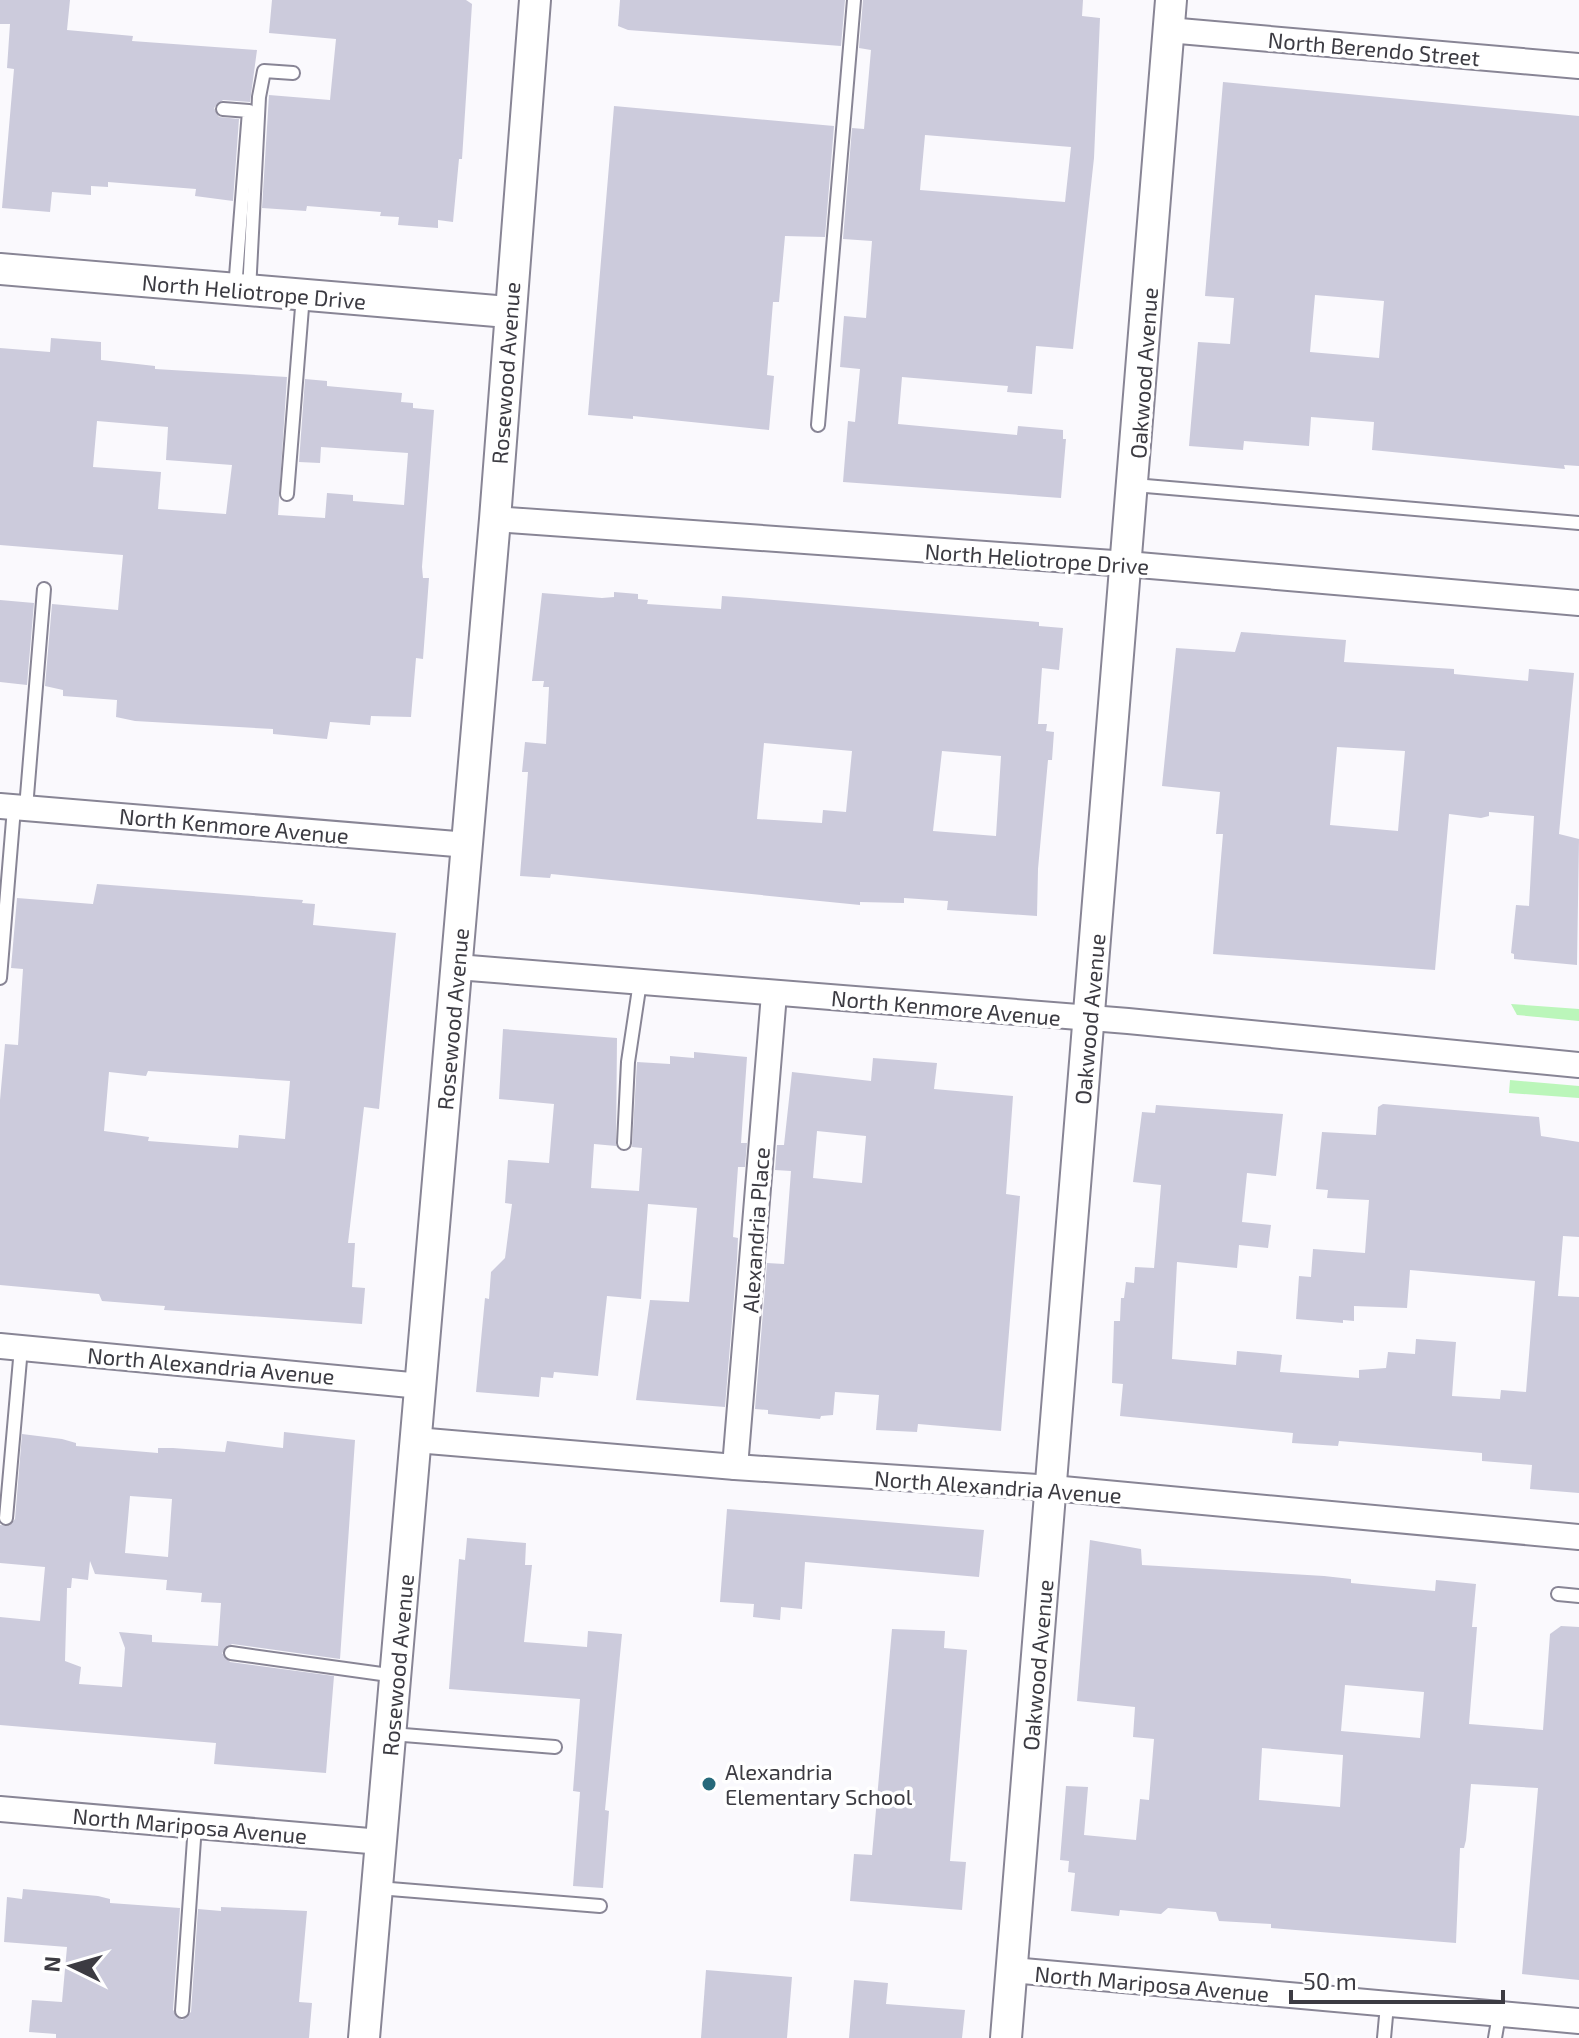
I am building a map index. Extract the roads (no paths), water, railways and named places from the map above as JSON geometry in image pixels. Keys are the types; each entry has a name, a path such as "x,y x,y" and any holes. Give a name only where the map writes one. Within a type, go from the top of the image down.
{"street":[{"name":"Rosewood Avenue","path":"364,2038 468,845 535,0"},
{"name":"Oakwood Avenue","path":"1006,2038 1171,0"},
{"name":"North Berendo Street","path":"1168,30 1579,66"},
{"name":"North Heliotrope Drive","path":"0,269 508,312"},
{"name":"North Heliotrope Drive","path":"495,519 1127,564 1579,603"},
{"name":"North Kenmore Avenue","path":"13,807 468,845"},
{"name":"North Kenmore Avenue","path":"457,967 1088,1019 1579,1065"},
{"name":"Alexandria Place","path":"735,1467 774,994"},
{"name":"North Alexandria Avenue","path":"10,1347 421,1386"},
{"name":"North Alexandria Avenue","path":"416,1440 735,1467 1052,1488 1579,1537"},
{"name":"North Mariposa Avenue","path":"0,1809 381,1842"},
{"name":"North Mariposa Avenue","path":"1012,1970 1387,2005 1497,2027 1579,2021"}],"lane":[{"path":"818,425 854,0"},
{"path":"242,290 264,71 293,73"},
{"path":"223,109 249,111 242,290"},
{"path":"287,494 303,295"},
{"path":"1134,485 1579,523"},
{"path":"0,978 13,807 44,589"},
{"path":"624,1143 628,1062 640,982"},
{"path":"6,1518 10,1347"},
{"path":"1558,1594 1579,1596"},
{"path":"231,1653 396,1676"},
{"path":"391,1734 555,1747"},
{"path":"182,2011 195,1825"},
{"path":"378,1888 600,1906"},
{"path":"1384,2038 1387,2005"}],"place":[{"name":"Alexandria Elementary School","path":"709,1784"}]}
